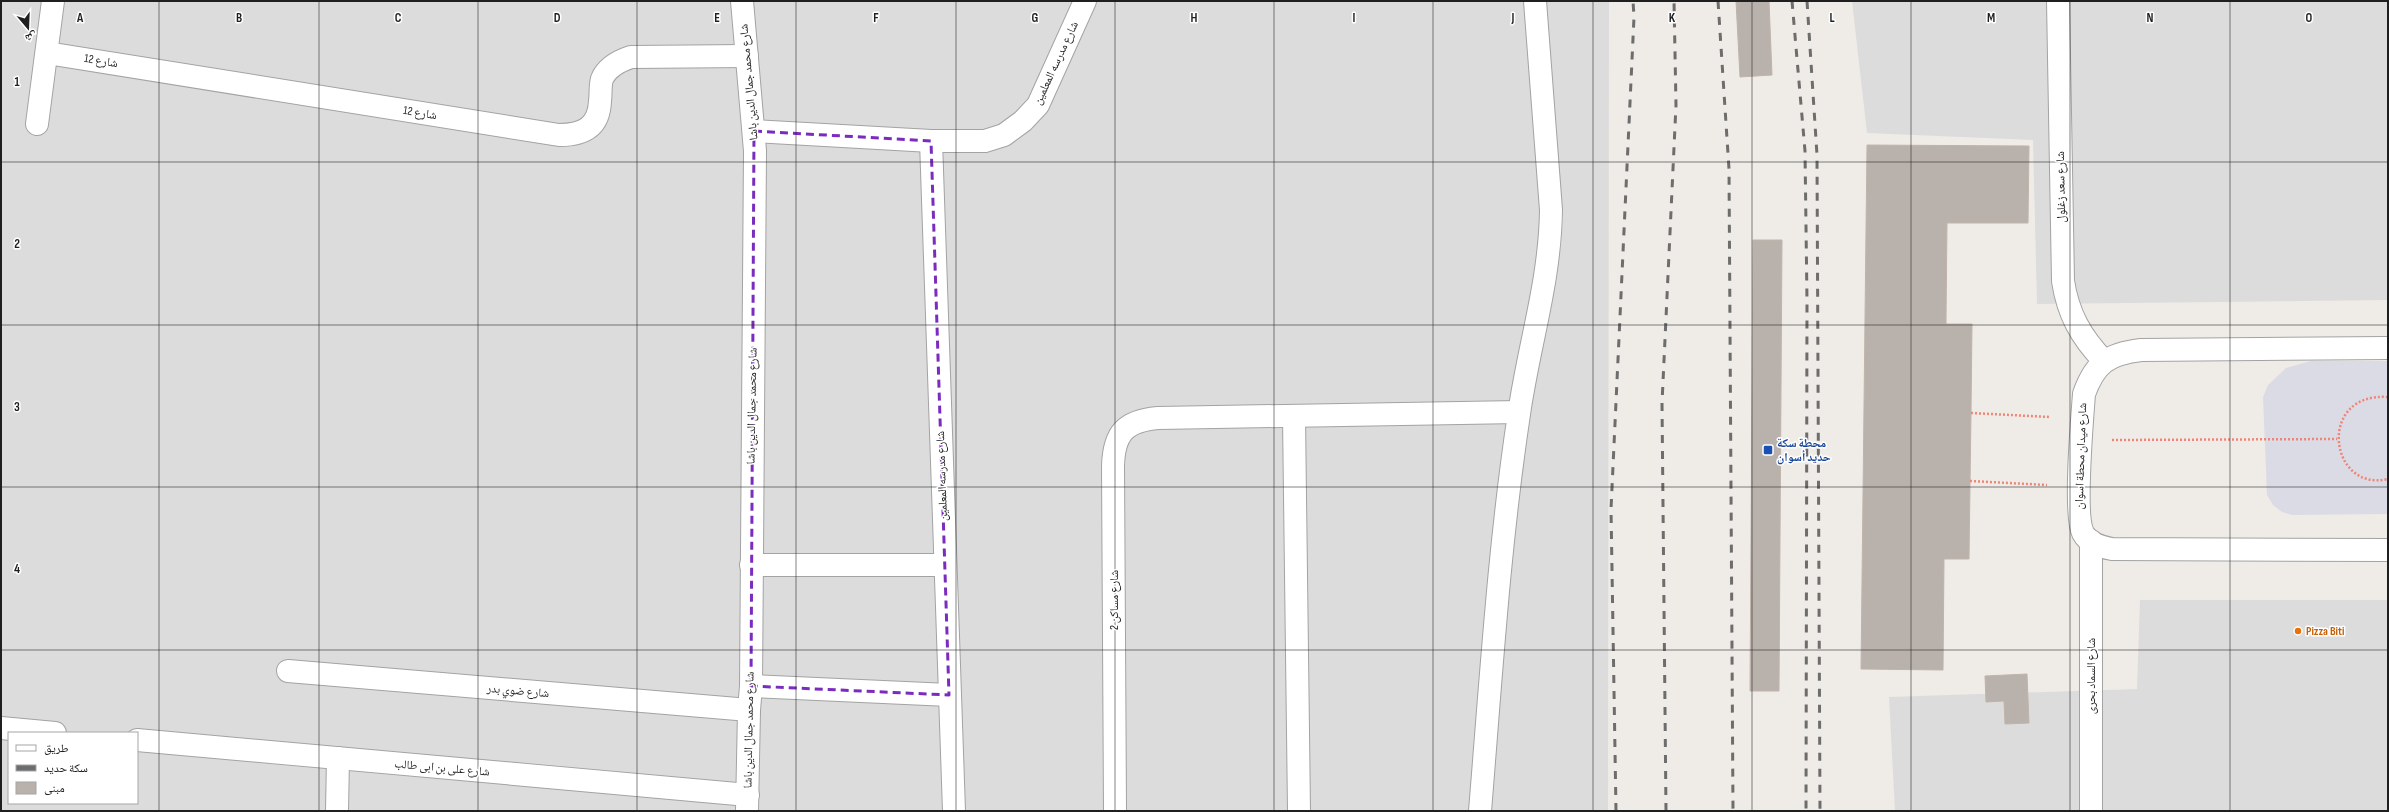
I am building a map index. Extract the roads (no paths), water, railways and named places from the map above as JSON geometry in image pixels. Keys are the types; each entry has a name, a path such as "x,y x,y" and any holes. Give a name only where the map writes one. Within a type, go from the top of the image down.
{"street":[{"path":"37,124 53,1"},
{"name":"شارع محمد جمال الدين باشا","path":"742,1 754,130 751,686 749,710 748,803"},
{"name":"شارع مدرسه المعلمين","path":"754,130 931,141 985,141 1004,135 1023,121 1038,105 1085,1"},
{"path":"1480,811 1500,566 1519,412 1547,273 1551,243 1551,210 1535,1"},
{"name":"شارع سعد زغلول","path":"2058,1 2063,281 2071,314 2080,332 2104,362"},
{"name":"شارع 12","path":"47,53 559,135 576,135 589,128 600,112 602,80 610,68 620,60 631,57 747,56"},
{"name":"شارع مدرسه المعلمين","path":"931,141 954,811"},
{"name":"شارع ميدان محطة اسوان","path":"2091,542 2084,534 2080,524 2082,418 2084,394 2090,376 2104,362 2121,353 2141,350 2388,348"},
{"name":"شارع مساكن 2","path":"1115,811 1114,447 1123,431 1139,420 1158,418 1294,417 1519,412"},
{"path":"1294,417 1298,811"},
{"path":"2091,542 2100,547 2123,550 2388,550"},
{"name":"شارع السماد بحرى","path":"2091,542 2091,811"},
{"path":"751,565 945,565"},
{"name":"شارع ضوي بدر","path":"288,671 749,710"},
{"path":"751,686 949,695"},
{"path":"1,728 43,732"},
{"name":"شارع على بن ابى طالب","path":"138,740 338,758 748,803"},
{"path":"337,811 338,758"}],"railway":[{"path":"1616,811 1611,509 1634,17 1633,1"},
{"path":"1666,811 1662,403 1676,105 1674,1"},
{"path":"1718,1 1729,169 1733,811"},
{"path":"1792,1 1805,151 1807,301 1806,811"},
{"path":"1807,1 1817,155 1820,811"}],"place":[{"name":"محطة سكة حديد أسوان","path":"1768,450"},
{"name":"Pizza Biti","path":"2298,631"}]}
